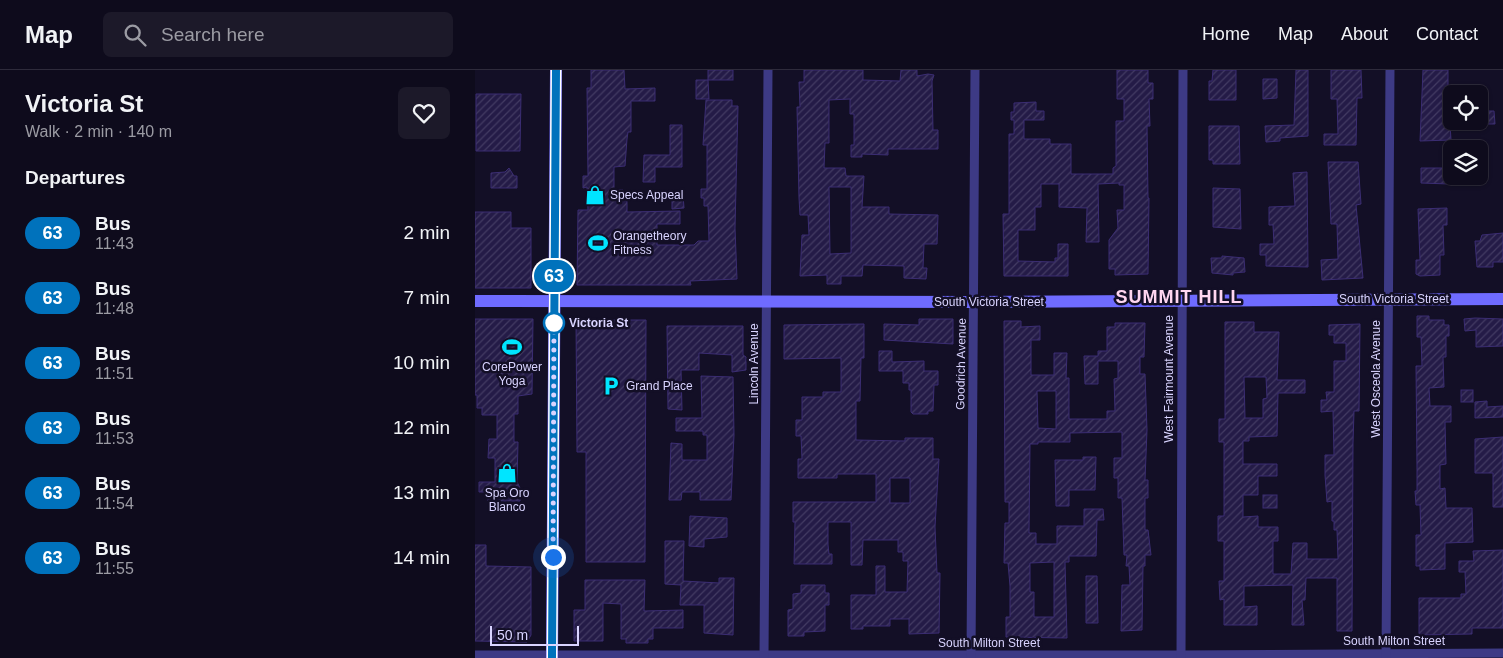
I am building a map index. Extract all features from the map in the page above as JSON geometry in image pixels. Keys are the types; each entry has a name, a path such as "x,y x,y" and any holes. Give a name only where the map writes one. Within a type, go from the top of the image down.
{"street":[{"path":"552,657 556,70"},
{"name":"Lincoln Avenue","path":"764,657 768,70"},
{"name":"Goodrich Avenue","path":"971,657 975,70"},
{"name":"West Fairmount Avenue","path":"1181,657 1183,70"},
{"name":"West Osceola Avenue","path":"1386,656 1390,70"},
{"name":"South Victoria Street","path":"475,301 974,302 1503,299"},
{"name":"South Milton Street","path":"475,655 552,657 1181,657 1386,656 1503,653"}],"building":[{"path":"591,70 624,70 625,89 655,88 655,101 631,101 631,132 628,132 625,166 614,167 614,190 623,190 623,196 627,196 627,212 680,211 680,224 657,224 657,245 694,245 698,241 709,241 708,206 704,206 704,198 701,198 701,189 707,189 707,145 703,145 706,100 732,100 732,106 738,106 735,228 737,279 690,281 691,285 577,285 578,210 588,210 587,187 583,188 583,176 588,176 587,88 591,88"},
{"path":"708,70 733,70 733,80 708,80"},
{"path":"804,70 863,70 863,80 900,81 901,70 917,70 917,76 934,75 932,81 933,130 938,130 938,149 888,149 888,155 862,154 862,157 851,157 851,145 854,145 854,114 850,114 850,99 829,100 829,143 825,143 824,168 845,168 846,176 864,176 862,207 889,207 889,214 938,215 937,244 924,244 923,268 927,268 926,279 904,278 904,266 863,265 862,276 841,276 841,284 827,284 827,275 800,276 802,235 809,235 808,215 800,215 799,198 797,107 800,107 799,82 804,82","holes":["829,187 851,187 851,253 830,254"]},
{"path":"1117,70 1148,70 1148,83 1153,83 1153,99 1149,99 1150,126 1147,126 1149,198 1148,274 1115,275 1115,269 1109,269 1109,240 1118,228 1117,210 1124,210 1124,185 1119,185 1119,183 1098,184 1099,242 1086,242 1087,208 1059,207 1059,184 1041,184 1041,207 1035,207 1035,230 1018,230 1018,261 1055,262 1055,258 1058,258 1058,244 1068,244 1068,276 1004,276 1003,214 1009,214 1009,134 1014,134 1014,120 1011,120 1011,112 1014,112 1014,103 1036,102 1036,111 1044,111 1044,120 1024,120 1024,139 1050,139 1050,144 1071,144 1071,174 1113,174 1113,168 1116,166 1116,121 1124,121 1124,99 1117,99"},
{"path":"1213,70 1236,70 1236,100 1209,100 1209,81 1212,81"},
{"path":"1296,70 1308,70 1308,136 1280,138 1280,141 1266,142 1265,126 1294,125"},
{"path":"1331,70 1361,70 1362,98 1357,98 1356,145 1324,145 1324,134 1338,134 1337,99 1331,99"},
{"path":"1423,70 1448,70 1448,85 1443,85 1443,130 1450,130 1451,140 1420,141"},
{"path":"1263,79 1277,79 1277,98 1263,99"},
{"path":"696,80 708,80 709,99 696,99"},
{"path":"476,94 521,94 520,151 476,151"},
{"path":"1488,111 1494,111 1495,124 1488,124"},
{"path":"670,125 682,125 682,167 655,167 655,182 643,182 644,155 670,155"},
{"path":"1209,126 1239,126 1240,164 1213,164 1213,160 1209,160"},
{"path":"1328,162 1358,162 1361,204 1356,205 1363,278 1322,280 1321,260 1338,259 1337,224 1331,224"},
{"path":"509,168 514,176 517,176 517,188 491,188 491,173 505,172"},
{"path":"1421,168 1443,168 1443,184 1421,183"},
{"path":"1307,172 1308,267 1266,266 1266,255 1260,255 1260,244 1274,244 1273,225 1269,225 1269,207 1295,206 1293,173"},
{"path":"1213,188 1240,189 1241,229 1213,227"},
{"path":"672,195 683,195 684,208 672,209"},
{"path":"1447,208 1447,225 1443,225 1444,255 1440,255 1440,275 1420,276 1416,274 1416,260 1420,260 1418,209"},
{"path":"475,212 511,212 511,228 531,228 531,288 475,288"},
{"path":"1503,233 1503,262 1493,262 1493,267 1477,267 1475,241 1480,241 1482,235"},
{"path":"1222,256 1244,258 1245,272 1233,273 1233,275 1212,273 1211,258 1222,258"},
{"path":"1417,316 1429,316 1429,320 1444,320 1444,325 1449,325 1449,336 1446,336 1446,357 1443,357 1444,387 1429,388 1430,406 1451,406 1451,422 1445,422 1446,464 1440,465 1440,489 1445,488 1446,508 1472,508 1473,542 1445,543 1445,569 1420,570 1420,566 1416,566 1416,535 1421,535 1420,505 1416,505 1415,491 1417,491 1416,366 1422,366 1421,337 1417,337"},
{"path":"475,319 533,319 532,394 518,396 518,414 514,414 514,442 518,442 517,482 520,488 520,501 488,501 488,492 479,492 479,482 495,482 495,458 488,458 489,439 497,439 497,415 482,415 482,408 477,408 477,395 475,395"},
{"path":"919,319 953,319 953,344 884,340 884,324 919,325"},
{"path":"1464,319 1503,319 1503,346 1476,347 1476,330 1465,331"},
{"path":"576,320 646,320 645,562 586,562 586,452 577,452"},
{"path":"1004,321 1021,321 1021,327 1040,326 1040,340 1031,340 1031,375 1054,375 1054,353 1067,353 1066,378 1069,378 1069,419 1107,419 1107,411 1115,411 1114,379 1118,378 1118,361 1098,361 1098,384 1085,384 1084,356 1098,356 1098,351 1107,351 1107,327 1115,327 1115,323 1145,323 1144,357 1140,357 1140,374 1145,374 1147,430 1145,480 1148,480 1148,498 1145,498 1145,530 1148,530 1151,555 1145,555 1145,566 1143,566 1142,630 1121,631 1122,585 1130,585 1129,566 1126,566 1127,555 1124,555 1122,498 1118,498 1118,478 1114,478 1114,458 1122,458 1122,432 1070,433 1070,442 1038,442 1038,444 1030,444 1029,533 1036,533 1036,544 1057,544 1057,526 1084,526 1084,509 1103,509 1104,520 1097,520 1096,556 1069,556 1069,562 1065,562 1067,638 1006,637 1006,617 1010,617 1010,586 1008,563 1004,563 1005,523 1009,523 1009,502 1005,502","holes":["1037,391 1056,391 1056,429 1038,428","1054,562 1054,617 1034,617 1034,592 1030,592 1030,563"]},
{"path":"1225,322 1254,322 1254,332 1279,332 1277,380 1305,380 1305,393 1278,393 1277,436 1249,437 1249,441 1243,441 1243,464 1277,464 1277,476 1258,476 1258,495 1243,495 1243,517 1258,516 1258,527 1278,527 1278,541 1273,541 1273,574 1291,574 1293,543 1307,543 1307,559 1338,559 1337,530 1334,530 1334,521 1332,521 1332,501 1327,502 1325,475 1325,455 1334,455 1333,411 1321,412 1321,400 1327,400 1326,392 1334,392 1334,361 1346,361 1346,343 1334,343 1334,335 1329,335 1329,325 1360,324 1359,411 1354,411 1353,443 1352,631 1337,631 1337,578 1306,578 1305,600 1302,600 1304,625 1292,625 1293,585 1244,586 1244,607 1257,606 1257,625 1224,625 1224,599 1220,600 1219,581 1224,581 1224,541 1218,541 1218,516 1224,516 1224,442 1219,442 1219,419 1225,419","holes":["1244,377 1266,377 1267,398 1263,399 1263,418 1245,418"]},
{"path":"864,324 864,358 861,358 860,401 856,401 856,440 905,441 905,438 933,438 933,459 939,459 935,527 937,573 940,573 939,633 909,634 909,619 890,619 890,626 863,626 863,629 851,629 851,595 876,595 876,566 885,566 885,592 907,592 908,561 903,561 903,552 898,552 898,540 863,540 862,565 851,565 851,522 828,522 828,545 829,554 832,554 832,564 794,564 795,522 793,522 793,502 876,502 876,474 837,474 837,478 798,478 798,459 802,459 801,436 796,436 796,420 802,420 802,397 823,397 823,392 841,392 841,358 784,359 784,325","holes":["890,478 910,478 910,503 890,503"]},
{"path":"667,326 743,326 743,355 746,357 746,370 732,372 732,355 699,353 699,370 681,370 682,410 668,409"},
{"path":"879,351 892,351 892,362 924,361 924,371 938,371 938,385 934,385 933,411 928,411 928,414 913,414 911,412 911,390 909,390 909,383 903,383 903,371 879,371"},
{"path":"701,376 733,377 734,435 731,500 700,500 700,492 682,492 681,500 669,500 671,443 682,444 682,460 707,460 707,435 703,435 703,431 676,431 676,418 702,418"},
{"path":"1461,390 1473,390 1473,402 1461,402"},
{"path":"1487,401 1487,407 1503,406 1503,417 1475,418 1475,402"},
{"path":"1503,437 1503,507 1493,507 1493,473 1475,473 1475,439"},
{"path":"1083,457 1096,457 1095,490 1069,490 1069,506 1056,506 1055,460 1083,460"},
{"path":"1263,495 1277,495 1277,508 1263,508"},
{"path":"690,516 727,518 727,537 704,539 704,547 689,546"},
{"path":"665,541 684,541 683,581 719,583 719,578 734,578 733,635 704,633 704,605 680,605 681,585 665,584"},
{"path":"475,545 486,545 486,566 531,567 531,635 527,642 475,641"},
{"path":"1503,550 1503,628 1472,628 1472,634 1419,635 1419,598 1461,598 1461,594 1466,594 1465,572 1459,572 1459,561 1474,561 1473,551"},
{"path":"1086,576 1097,576 1098,623 1086,623"},
{"path":"585,580 645,580 644,611 683,610 683,628 653,628 653,639 648,639 648,643 626,643 626,639 621,639 621,604 603,603 603,641 574,641 574,610 585,610"},
{"path":"801,585 825,585 825,593 829,593 829,605 825,605 825,631 804,632 804,636 788,636 788,610 793,609 793,594 801,593"}],"bus line":[{"name":"63","path":"552,658 556,70"}],"place":[{"name":"Specs Appeal","path":"595,195"},
{"name":"Orangetheory Fitness","path":"598,243"},
{"name":"Victoria St","path":"554,323"},
{"name":"CorePower Yoga","path":"512,347"},
{"name":"Grand Place","path":"611,386"},
{"name":"Spa Oro Blanco","path":"507,473"}],"district":[{"name":"SUMMIT HILL","path":"1179,297"}],"route":[{"path":"553,557 554,316 554,323"}]}
